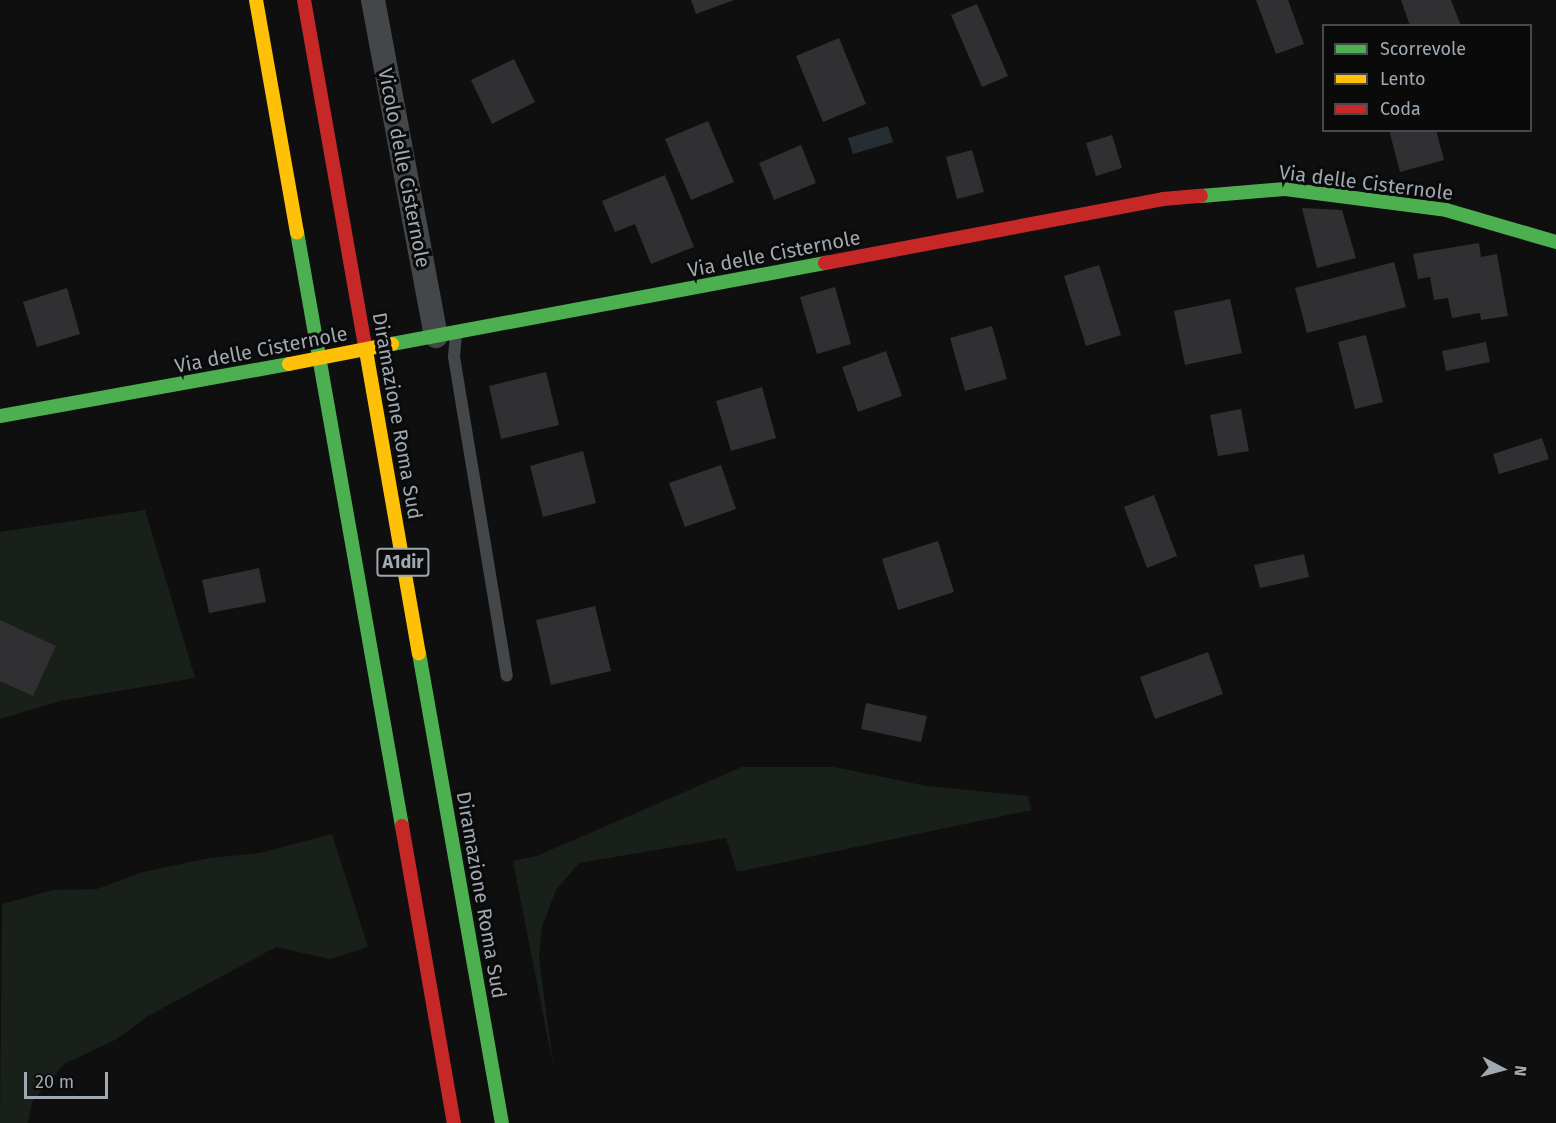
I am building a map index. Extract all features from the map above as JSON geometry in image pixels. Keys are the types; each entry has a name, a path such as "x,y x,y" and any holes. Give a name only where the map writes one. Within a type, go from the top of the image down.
{"main road":[{"name":"A1dir","path":"256,0 454,1123"},
{"name":"Diramazione Roma Sud","path":"304,0 502,1123"},
{"name":"Via delle Cisternole","path":"0,416 446,335 1163,200 1286,189 1446,210 1556,242"}],"street":[{"name":"Vicolo delle Cisternole","path":"373,0 446,335"}],"lane":[{"path":"446,335 454,357 507,676"}],"shaded area":[{"path":"888,126 893,142 853,154 848,138"},
{"path":"145,510 195,678 60,701 0,719 0,532"},
{"path":"742,767 834,767 927,786 1028,796 1031,810 737,872 726,838 579,863 556,890 542,927 539,958 554,1070 513,861 537,856"},
{"path":"332,834 368,947 330,959 276,947 148,1016 117,1039 64,1064 32,1102 28,1123 0,1123 2,904 53,890 97,889 143,872 210,858 260,853"}],"building":[{"path":"691,0 734,0 696,14"},
{"path":"1256,0 1288,0 1304,44 1276,54"},
{"path":"1401,0 1451,0 1460,24 1409,24"},
{"path":"977,4 1008,76 982,87 951,15"},
{"path":"839,38 866,104 823,122 796,56"},
{"path":"514,59 535,102 492,124 471,80"},
{"path":"708,121 734,182 691,200 665,139"},
{"path":"1390,132 1437,132 1444,160 1400,172"},
{"path":"1112,135 1122,168 1096,176 1086,143"},
{"path":"801,145 816,183 774,200 759,163"},
{"path":"972,150 984,192 957,199 946,157"},
{"path":"665,175 694,247 651,264 635,224 615,232 602,201"},
{"path":"1302,208 1342,210 1356,258 1317,268"},
{"path":"1479,243 1481,257 1497,254 1508,316 1481,320 1480,313 1452,318 1448,298 1434,300 1430,277 1418,279 1413,254"},
{"path":"1394,262 1406,307 1307,333 1295,288"},
{"path":"1099,265 1121,335 1086,346 1064,276"},
{"path":"835,287 851,344 817,354 800,297"},
{"path":"67,288 80,334 37,347 23,302"},
{"path":"1230,299 1242,353 1185,365 1174,311"},
{"path":"992,326 1007,379 965,391 950,338"},
{"path":"1366,335 1383,402 1355,409 1338,342"},
{"path":"1486,342 1490,362 1446,371 1442,351"},
{"path":"886,351 902,396 858,412 842,367"},
{"path":"546,372 559,425 501,439 489,386"},
{"path":"762,387 776,438 731,451 716,401"},
{"path":"1241,409 1249,451 1218,456 1210,415"},
{"path":"1542,438 1549,459 1499,474 1493,454"},
{"path":"583,451 596,503 543,517 530,466"},
{"path":"721,465 736,509 685,527 669,483"},
{"path":"1154,495 1177,556 1147,568 1124,507"},
{"path":"938,541 954,592 898,610 882,559"},
{"path":"1304,554 1309,577 1260,588 1254,565"},
{"path":"259,568 266,602 209,613 202,580"},
{"path":"595,606 611,671 551,685 536,620"},
{"path":"0,620 56,646 33,696 0,681"},
{"path":"1208,652 1223,694 1155,719 1140,677"},
{"path":"866,703 927,716 921,742 861,729"}],"traffic: fast":[{"path":"1201,196 1285,189 1446,210 1556,242"},
{"path":"297,232 402,826"},
{"path":"392,344 825,263"},
{"path":"0,416 289,364"},
{"path":"419,653 502,1123"}],"traffic: slow":[{"path":"256,0 297,232"},
{"path":"289,364 392,344"},
{"path":"365,345 419,653"}],"traffic: jam":[{"path":"304,0 365,345"},
{"path":"825,263 1163,199 1201,196"},
{"path":"402,826 454,1123"}]}
